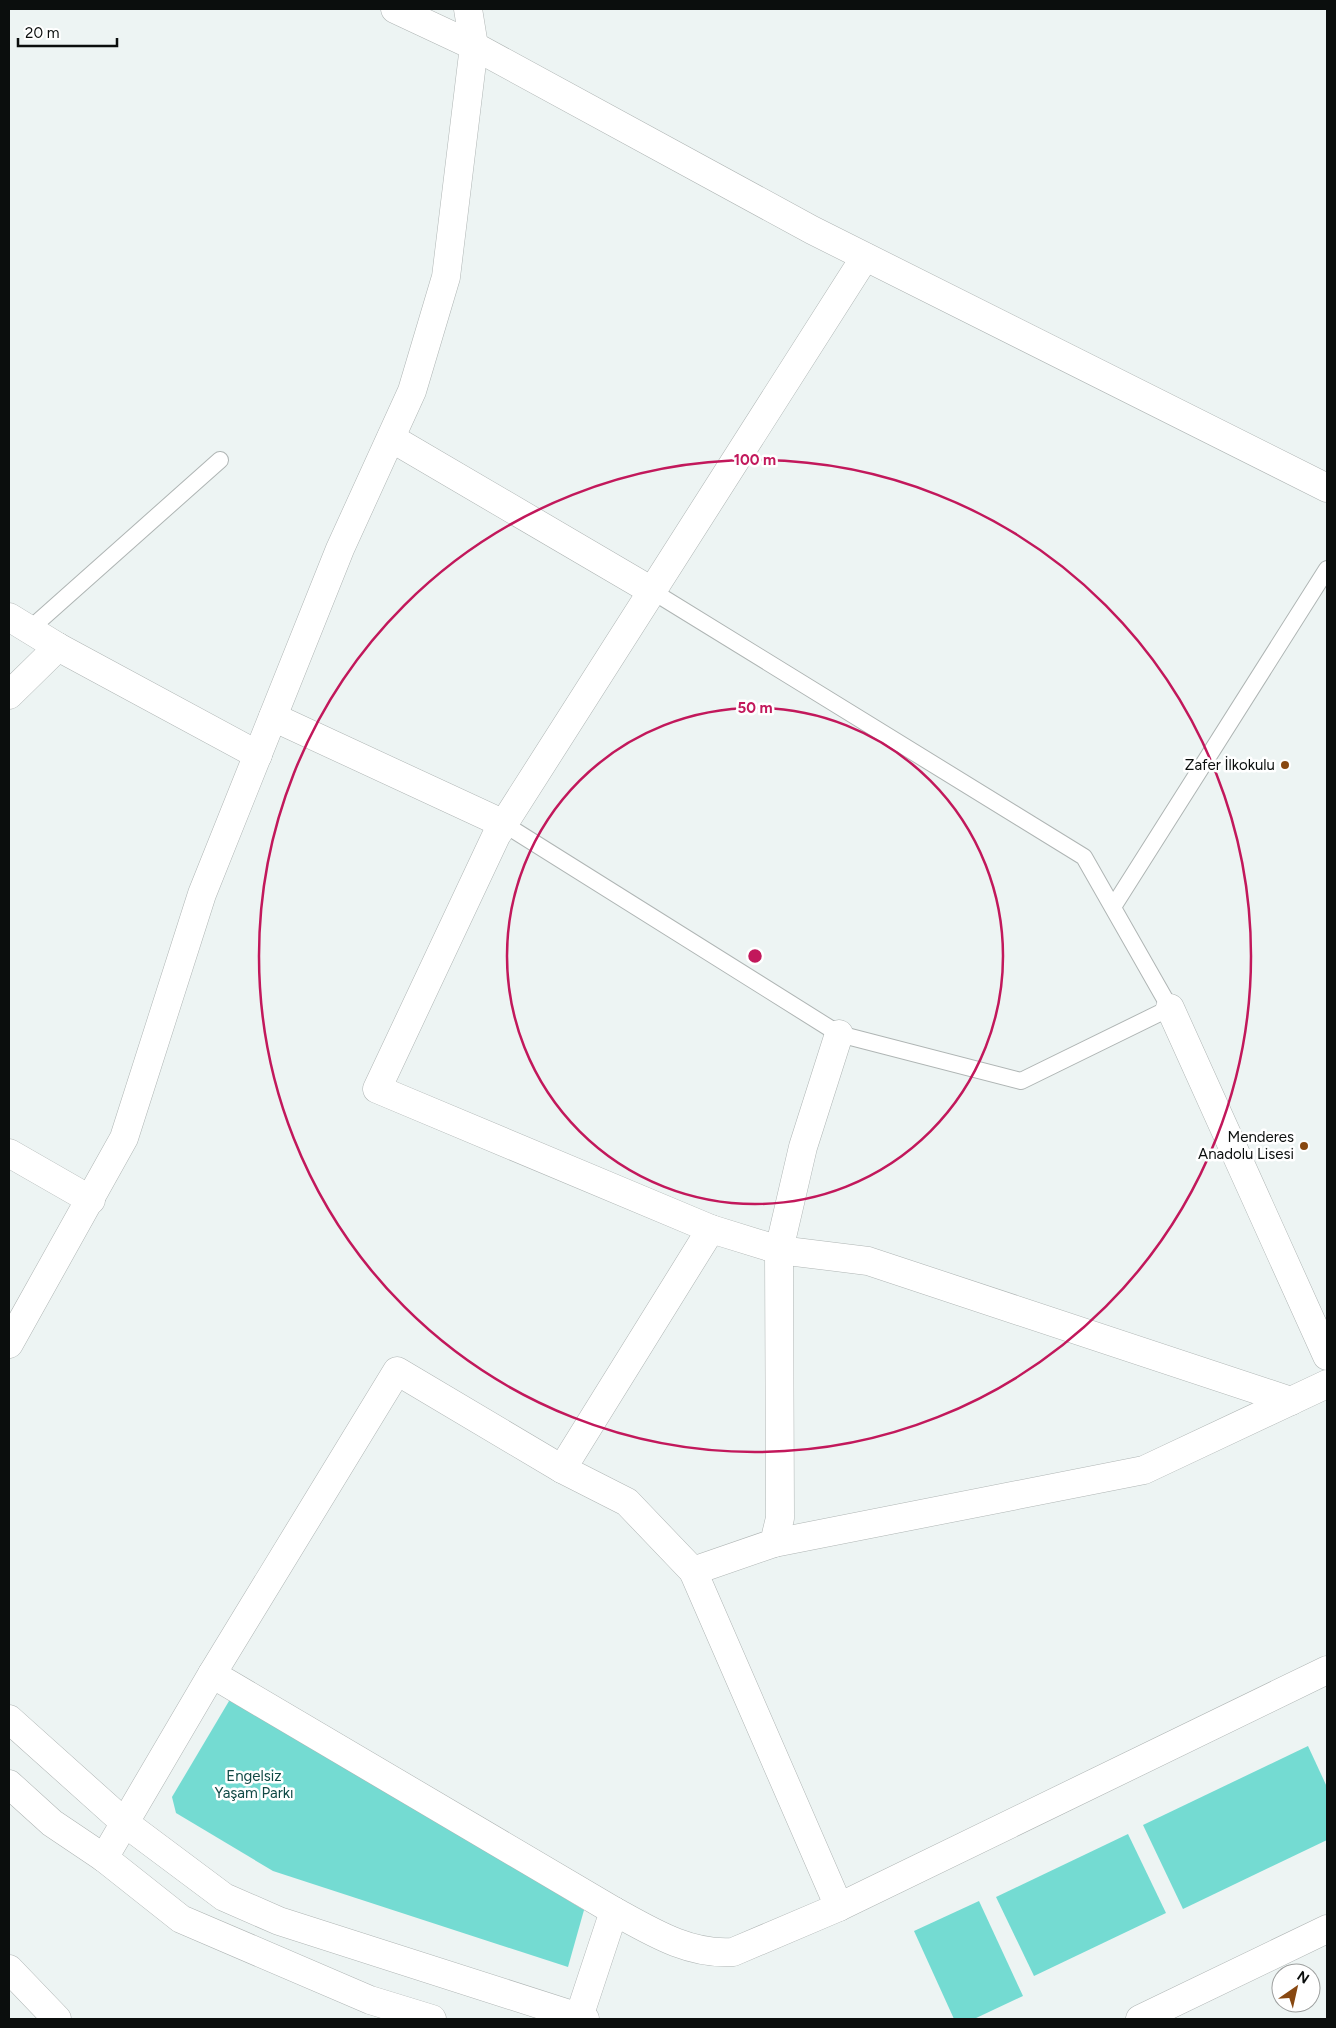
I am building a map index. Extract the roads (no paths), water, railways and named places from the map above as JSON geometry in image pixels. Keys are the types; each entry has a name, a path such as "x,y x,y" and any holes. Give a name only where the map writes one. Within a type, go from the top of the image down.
{"street":[{"path":"395,9 474,46 803,226 1327,488"},
{"path":"9,1344 124,1138 202,894 340,549 412,391 446,277 474,46 468,9"},
{"path":"865,257 496,836 377,1089 711,1229 779,1250 868,1261 1290,1401"},
{"path":"391,438 652,591"},
{"path":"19,623 58,647 258,755"},
{"path":"9,695 58,647"},
{"path":"273,717 504,824"},
{"path":"1170,1008 1327,1356"},
{"path":"774,1543 780,1518 779,1250 803,1147 839,1034"},
{"path":"9,1152 91,1200"},
{"path":"562,1469 711,1229"},
{"path":"104,1858 212,1674 397,1371 562,1469 627,1502 693,1571 839,1907"},
{"path":"693,1571 774,1543 1144,1470 1327,1384"},
{"path":"212,1674 614,1912 661,1936 697,1951 721,1953 733,1952 839,1907 1327,1670"},
{"path":"9,1719 125,1823 224,1897 279,1921 582,2018 614,1912"},
{"path":"9,1784 52,1823 104,1858 181,1919 370,2000 432,2019"},
{"path":"1140,2019 1327,1930"},
{"path":"9,1969 57,2019"}],"lane":[{"path":"19,623 220,460"},
{"path":"1112,907 1327,569"},
{"path":"504,824 839,1034 1021,1081 1170,1008 1084,857 652,591"}],"place":[{"name":"Zafer İlkokulu","path":"1285,765"},
{"name":"Menderes Anadolu Lisesi","path":"1304,1146"}],"park label":[{"name":"Engelsiz Yaşam Parkı","path":"254,1784"}]}
